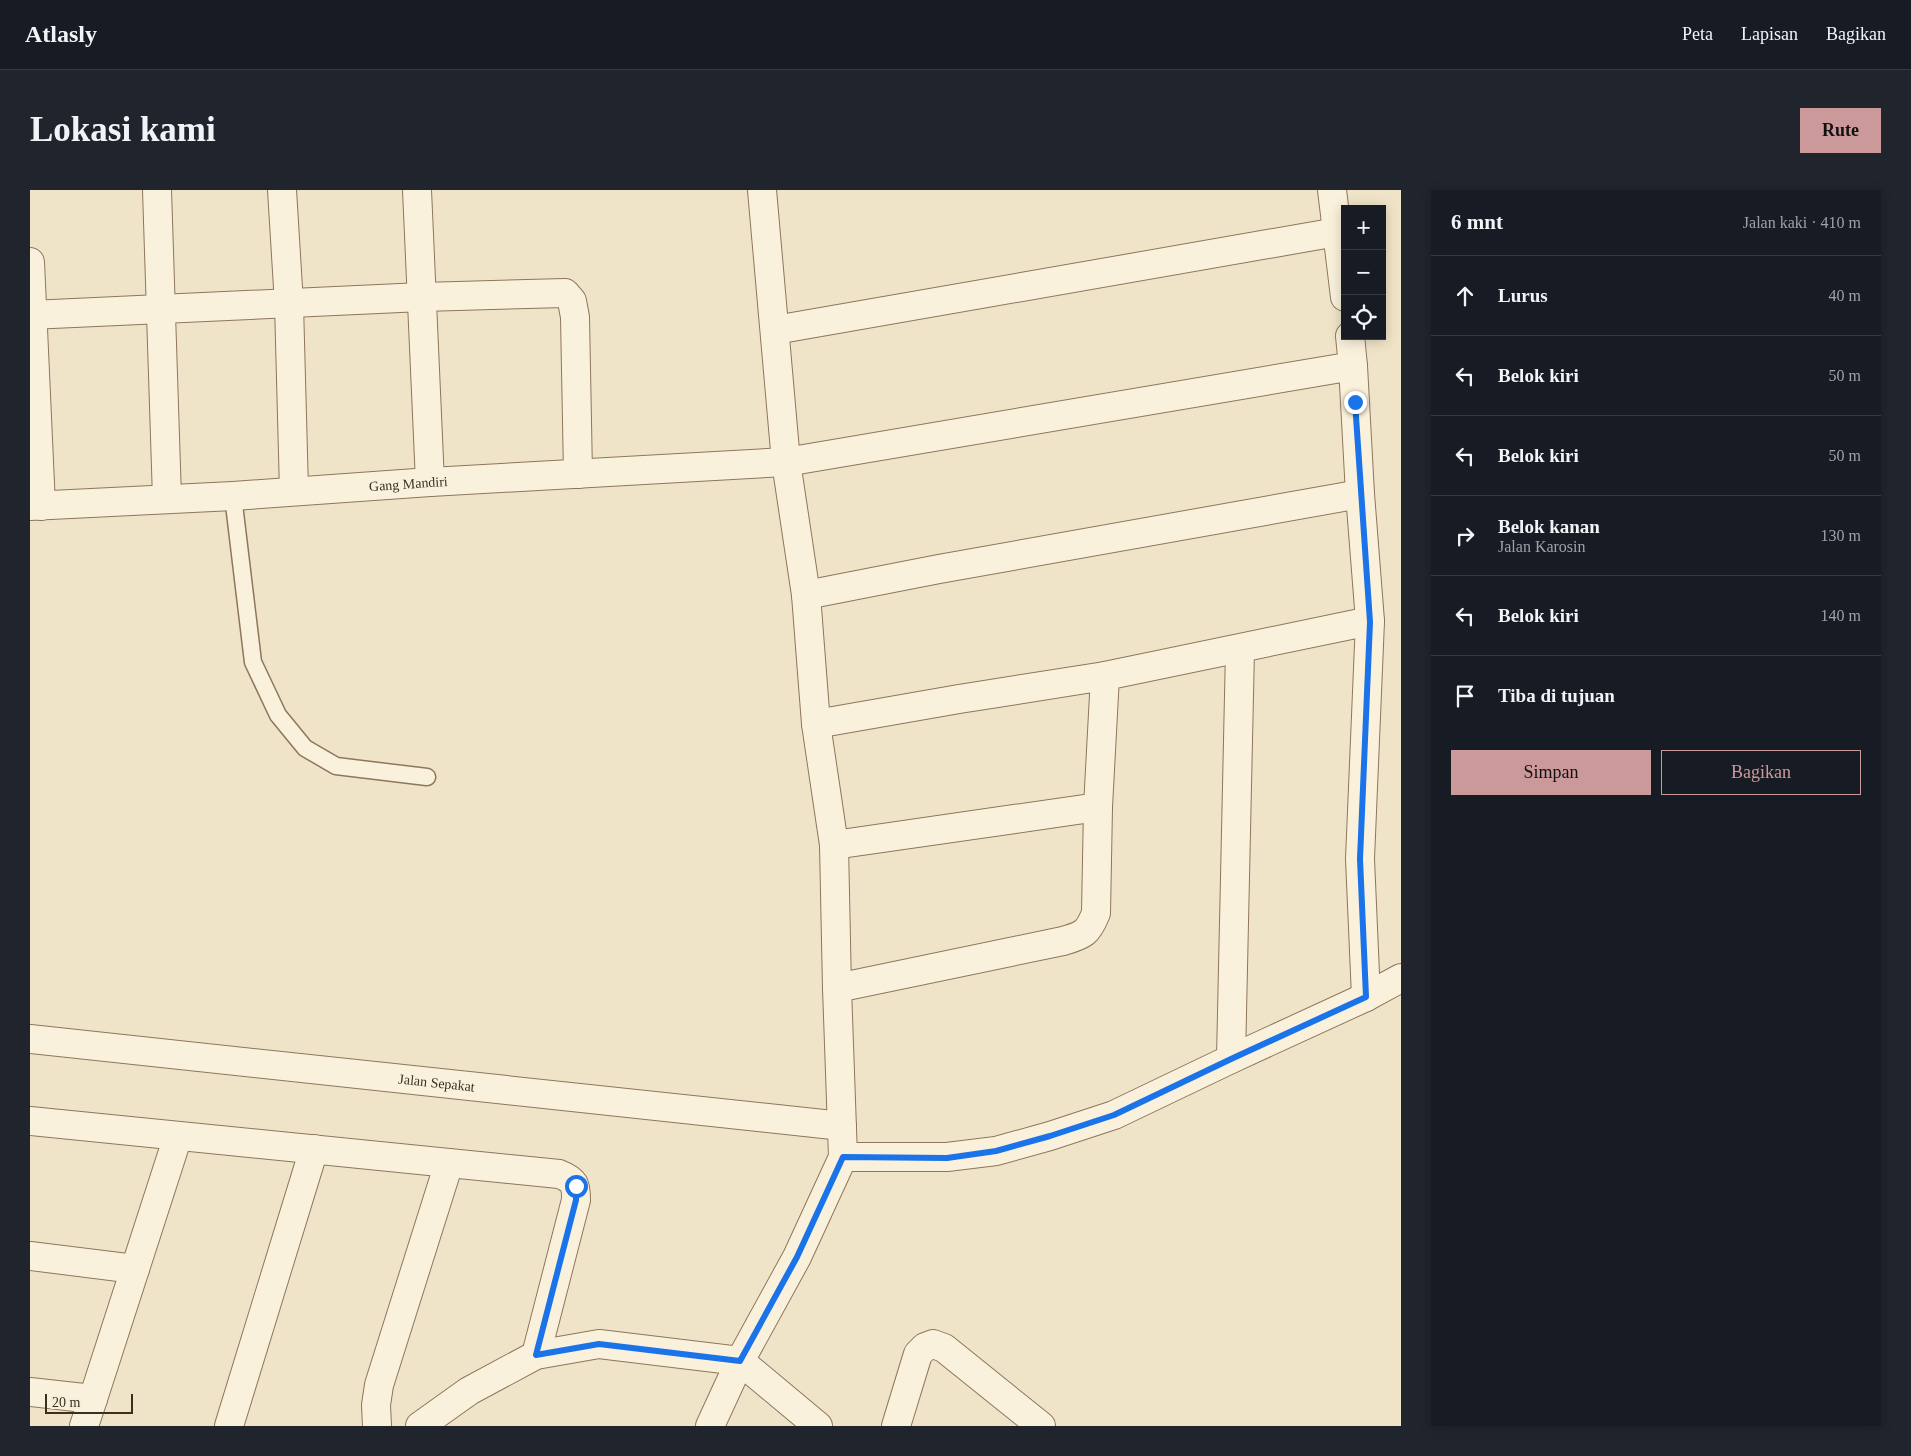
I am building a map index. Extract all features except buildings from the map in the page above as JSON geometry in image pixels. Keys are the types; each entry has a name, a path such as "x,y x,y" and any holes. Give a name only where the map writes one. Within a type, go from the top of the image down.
{"street":[{"path":"156,190 167,498"},
{"path":"282,190 289,304 294,491"},
{"path":"416,190 430,482"},
{"path":"710,1426 740,1361 797,1257 843,1157 834,845 816,724 806,595 786,462 766,190"},
{"path":"1332,190 1345,295"},
{"path":"775,330 1337,232"},
{"path":"30,262 35,506"},
{"path":"31,315 565,292 572,301 575,317 578,474"},
{"path":"1350,340 1370,622 1360,859 1366,997"},
{"name":"Gang Mandiri","path":"35,506 233,496 430,482 786,462 1353,366"},
{"path":"806,595 939,569 1360,494"},
{"path":"816,724 1105,676 1370,622"},
{"path":"1231,1059 1240,650"},
{"path":"837,988 1082,936 1090,928 1096,913 1098,807 1105,676"},
{"path":"834,845 1098,807"},
{"path":"843,1157 947,1158 996,1151 1050,1136 1114,1115 1366,997 1401,978"},
{"name":"Jalan Sepakat","path":"30,1039 842,1126"},
{"path":"30,1121 559,1174 569,1178 576,1186 576,1200 536,1355"},
{"path":"84,1426 178,1136"},
{"path":"229,1426 314,1149"},
{"path":"377,1426 376,1405 379,1385 449,1163"},
{"path":"30,1256 135,1269"},
{"path":"420,1426 469,1391 536,1355 599,1344 740,1361 818,1426"},
{"path":"896,1426 918,1354 925,1347 933,1344 944,1348 1041,1426"},
{"path":"30,1392 92,1399"}],"lane":[{"path":"233,496 254,662 278,715 305,748 336,766 427,777"}],"route":[{"path":"576,1186 576,1200 536,1355 599,1344 740,1361 797,1257 843,1157 947,1158 996,1151 1050,1136 1114,1115 1366,997 1360,859 1370,622 1355,402"}]}
